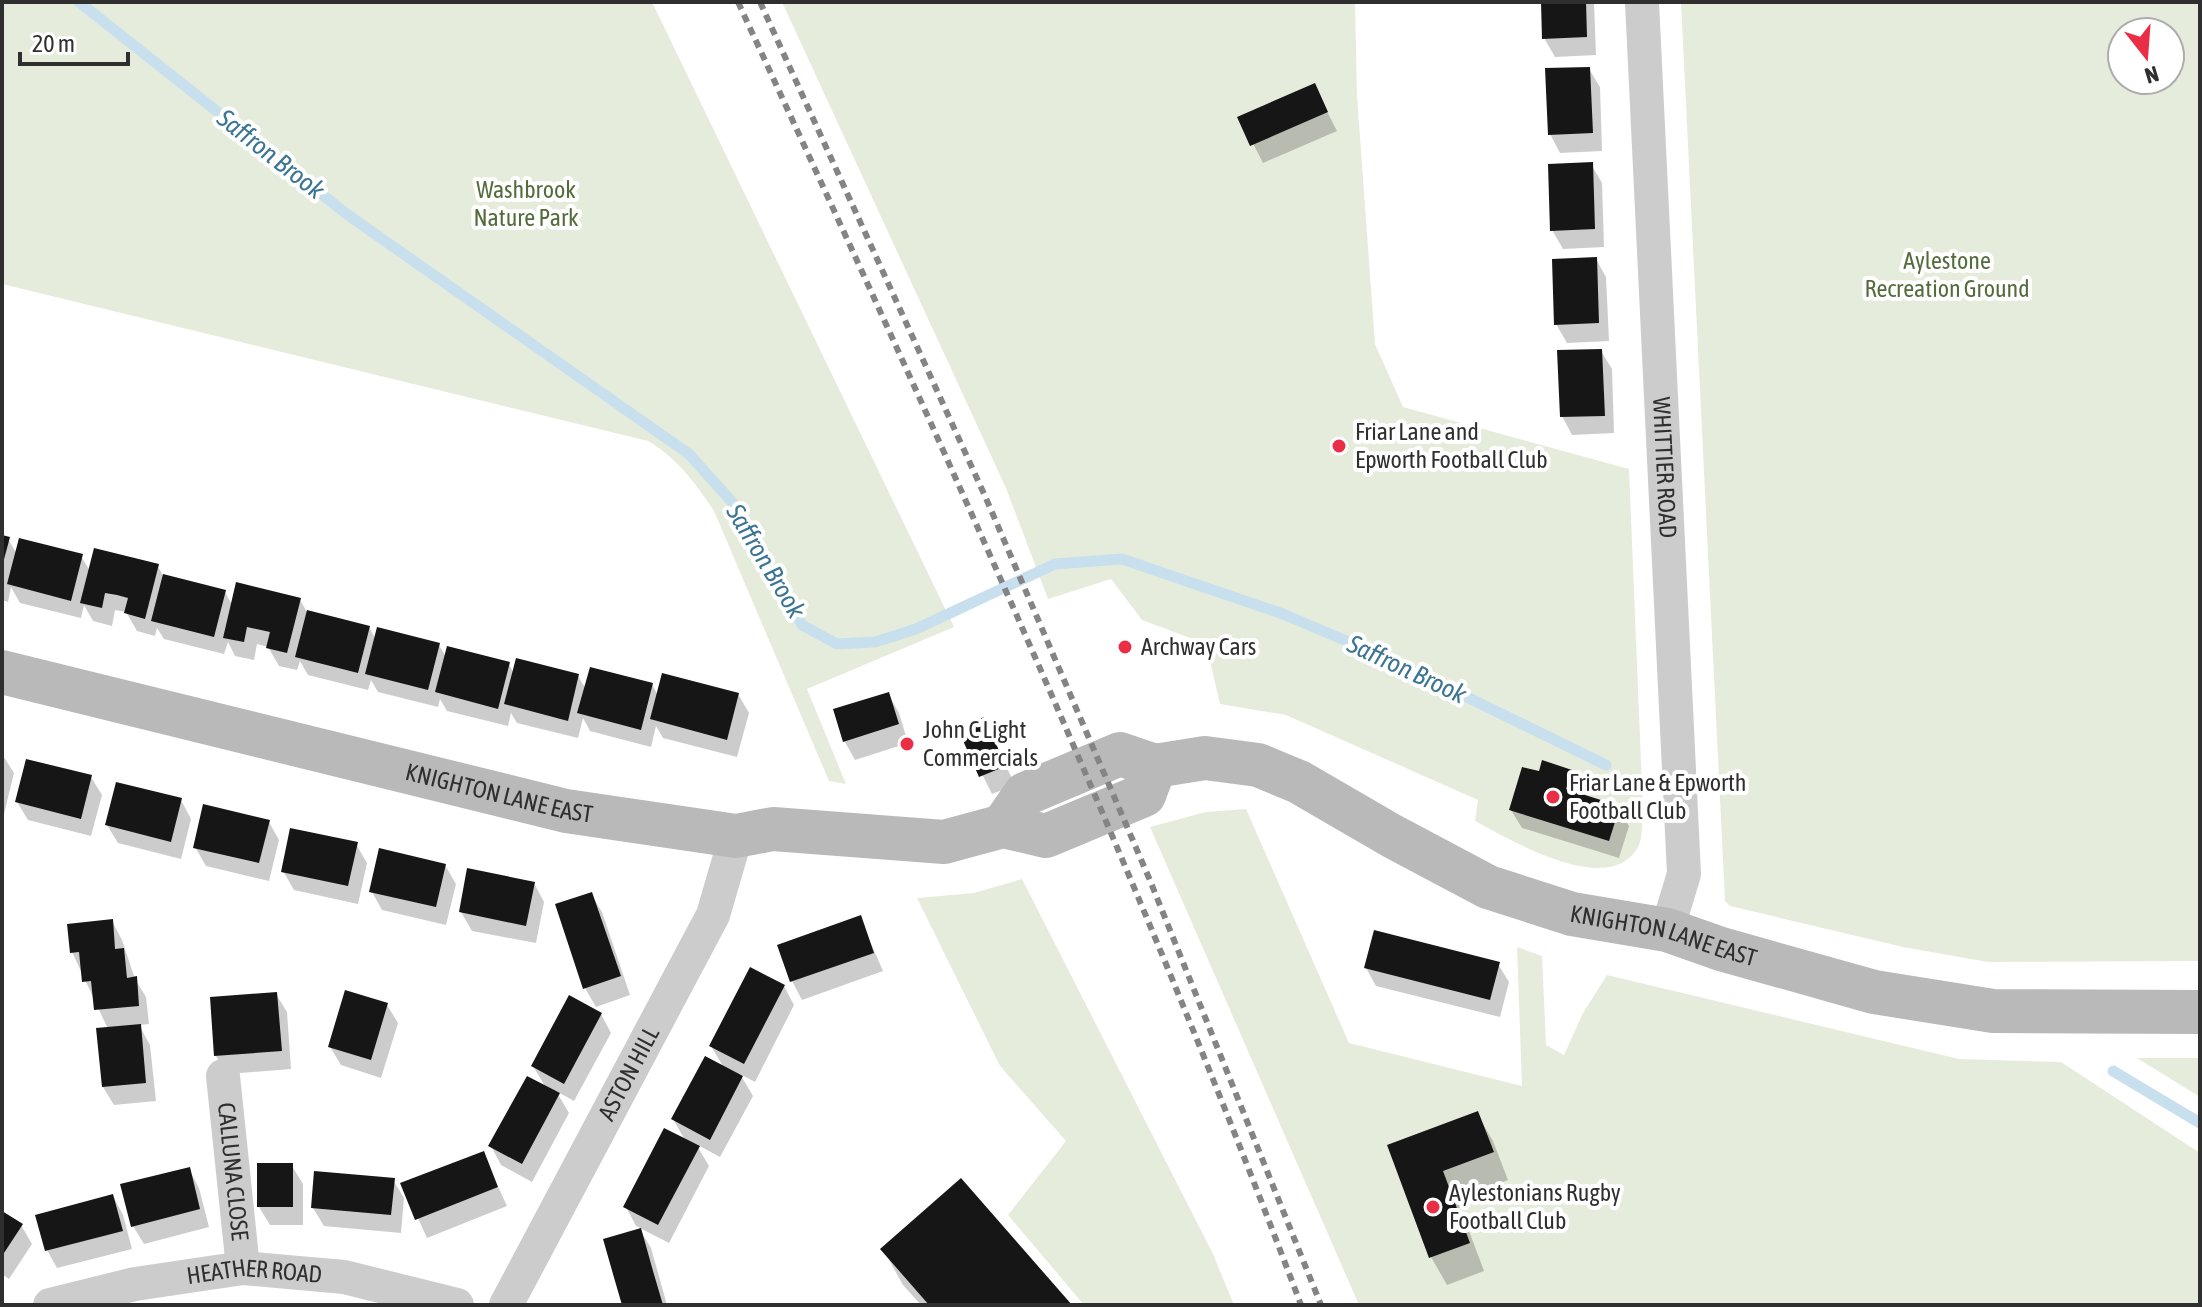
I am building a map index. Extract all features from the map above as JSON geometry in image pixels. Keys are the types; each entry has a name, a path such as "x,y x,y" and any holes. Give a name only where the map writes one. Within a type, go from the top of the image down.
{"street":[{"name":"WHITTIER ROAD","path":"1642,2 1684,874 1667,930"},
{"name":"KNIGHTON LANE EAST","path":"2,672 566,811 736,836 773,829 944,842 1003,826 1025,794 1120,754 1155,766 1205,758 1258,765 1299,782 1488,887 1572,914 1667,930 1721,949 1874,992 1933,1004 1993,1011 2200,1012"},
{"name":"ASTON HILL","path":"506,1305 713,915 728,875 736,836"},
{"name":"CALLUNA CLOSE","path":"223,1076 243,1268"},
{"name":"HEATHER ROAD","path":"50,1305 135,1284 243,1268 344,1277 457,1305"}],"green space":[{"name":"Washbrook Nature Park","path":"2,2 652,2 954,627 807,689 846,784 829,781 714,511 685,472 648,441 2,284"},
{"name":"Friar Lane and Epworth Football Club","path":"782,2 1355,2 1357,96 1375,344 1403,407 1629,469 1643,811 1640,843 1624,862 1605,868 1559,861 1475,821 1478,800 1286,715 1220,704 1206,644 1142,620 1111,579 1048,599 1006,488"},
{"name":"Aylestone Recreation Ground","path":"1681,2 2200,2 2200,961 1988,962 1903,947 1730,906 1725,901"},
{"path":"1246,809 1349,1043 1522,1086 1517,947 1542,956 1546,1045 1564,1055 1583,1013 1607,975 1959,1059 2061,1062 2200,1153 2200,1305 1359,1305 1150,827 1206,812"},
{"path":"1022,879 1213,1254 1234,1305 1084,1305 1008,1215 1066,1141 1000,1066 917,898 974,893"},
{"path":"2137,1058 2200,1058 2200,1097"}],"building":[{"path":"1541,2 1586,2 1587,37 1542,39"},
{"path":"1590,67 1593,133 1548,135 1545,68"},
{"path":"1315,83 1328,112 1250,146 1237,117"},
{"path":"1593,162 1595,229 1550,231 1548,164"},
{"path":"1597,257 1599,323 1554,325 1552,259"},
{"path":"1602,349 1605,416 1560,417 1557,350"},
{"path":"2,535 10,537 3,563 2,563"},
{"path":"19,538 83,554 71,601 7,584"},
{"path":"94,548 159,564 145,619 124,613 128,598 117,595 105,593 102,608 80,603"},
{"path":"163,574 226,590 214,637 151,621"},
{"path":"236,582 301,598 287,653 266,648 270,632 247,627 244,642 223,638"},
{"path":"307,610 370,626 358,673 295,657"},
{"path":"377,627 440,643 428,690 365,674"},
{"path":"447,646 510,662 498,709 435,692"},
{"path":"516,658 579,674 568,721 504,704"},
{"path":"590,667 653,683 641,730 577,713"},
{"path":"662,673 739,693 727,740 650,719"},
{"path":"889,692 899,724 843,742 833,709"},
{"path":"984,717 1006,766 979,777 958,729"},
{"path":"26,759 92,775 81,819 15,802"},
{"name":"Friar Lane & Epworth Football Club","path":"1542,760 1572,770 1566,789 1620,806 1609,841 1509,810 1522,767 1539,771"},
{"path":"116,782 182,798 171,842 105,825"},
{"path":"203,804 270,820 259,863 193,848"},
{"path":"290,828 358,842 348,886 281,872"},
{"path":"379,848 446,864 436,907 369,892"},
{"path":"467,868 535,882 526,926 459,912"},
{"path":"592,892 621,976 583,989 555,904"},
{"path":"861,915 874,953 790,982 777,945"},
{"path":"113,919 115,949 124,948 127,978 137,976 139,1006 94,1010 91,981 82,982 79,952 70,953 67,924"},
{"path":"1374,930 1500,962 1490,1000 1364,968"},
{"path":"750,967 785,985 744,1064 709,1046"},
{"path":"345,990 388,1003 371,1060 328,1047"},
{"path":"277,992 282,1051 214,1056 210,997"},
{"path":"569,995 602,1013 564,1084 531,1066"},
{"path":"141,1024 146,1083 102,1087 96,1028"},
{"path":"705,1056 743,1076 710,1140 671,1119"},
{"path":"527,1076 560,1093 522,1164 488,1146"},
{"name":"Aylestonians Rugby Football Club","path":"1478,1111 1494,1152 1443,1171 1470,1243 1429,1258 1387,1145"},
{"path":"664,1128 700,1146 658,1225 623,1207"},
{"path":"484,1151 498,1187 415,1220 400,1183"},
{"path":"257,1163 293,1163 293,1207 257,1207"},
{"path":"190,1167 200,1209 131,1227 120,1184"},
{"path":"314,1171 395,1178 391,1215 311,1208"},
{"path":"961,1178 1072,1305 929,1305 880,1249"},
{"path":"113,1194 123,1231 45,1251 35,1215"},
{"path":"2,1211 23,1224 2,1256"},
{"path":"641,1228 663,1305 622,1305 603,1239"}],"waterway":[{"name":"Saffron Brook","path":"79,2 348,215 689,454 741,512 802,625 837,644 875,642 916,629 1055,564 1122,559 1283,614 1389,659 1606,765"},
{"name":"Saffron Brook","path":"2113,1071 2200,1123"}],"railway":[{"path":"738,2 959,486 1102,811 1237,1139 1301,1305"},
{"path":"760,2 985,496 1149,878 1321,1305"}],"place":[{"name":"Friar Lane and Epworth Football Club","path":"1339,446"},
{"name":"Archway Cars","path":"1125,647"},
{"name":"John C Light Commercials","path":"907,744"},
{"name":"Friar Lane & Epworth Football Club","path":"1553,797"},
{"name":"Aylestonians Rugby Football Club","path":"1433,1207"}]}
